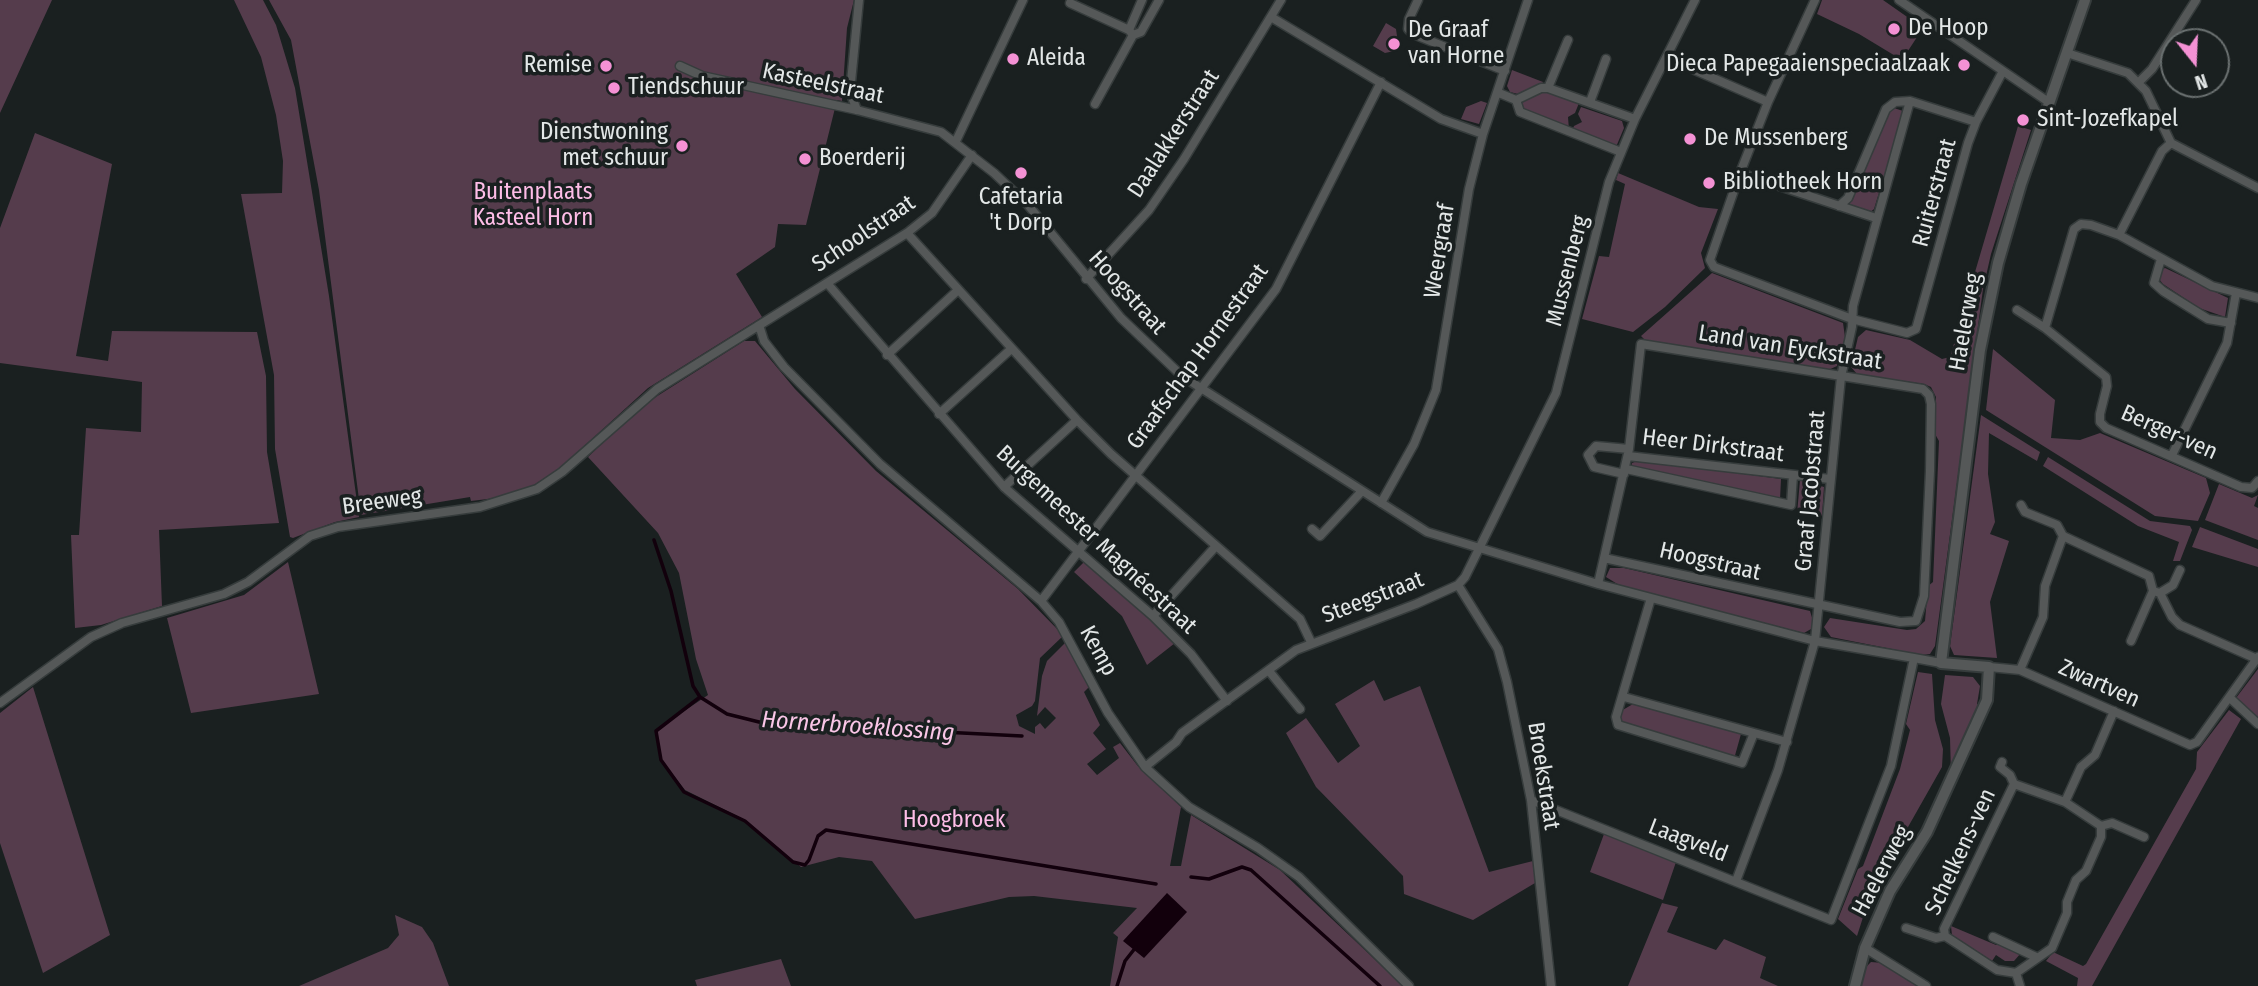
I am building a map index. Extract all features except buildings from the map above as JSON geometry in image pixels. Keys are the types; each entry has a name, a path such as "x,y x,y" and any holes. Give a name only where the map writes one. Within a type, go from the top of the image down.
{"street":[{"path":"857,110 850,92 859,0"},
{"path":"956,142 1023,0"},
{"path":"1094,104 1131,32 1142,0"},
{"path":"1070,3 1131,32 1141,32 1159,0"},
{"name":"Daalakkerstraat","path":"1086,279 1114,252 1156,200 1281,0"},
{"path":"1418,0 1409,19 1408,29 1413,34 1505,71"},
{"name":"Weergraaf","path":"1381,503 1414,444 1436,390 1469,189 1483,134 1499,93 1528,0"},
{"name":"Mussenberg","path":"1477,550 1556,393 1609,182 1634,119 1695,0"},
{"path":"1815,0 1768,102 1710,260 1714,267 1852,318"},
{"path":"1899,0 2050,103"},
{"name":"Haelerweg","path":"1941,663 1980,350 1998,263 2021,184 2085,0"},
{"path":"2139,82 2152,69 2196,0"},
{"path":"1271,17 1441,119 1483,134"},
{"path":"1548,88 1568,40"},
{"path":"2067,53 2128,73 2139,82 2171,143 2258,188"},
{"path":"1667,58 1768,102"},
{"path":"1590,102 1606,59"},
{"name":"Kasteelstraat","path":"680,66 702,76 857,110 941,132 956,142"},
{"name":"Ruiterstraat","path":"1852,318 1907,333 1916,329 1976,121 2003,71"},
{"name":"Graafschap Hornestraat","path":"1041,601 1276,289 1381,82"},
{"path":"1499,93 1516,100 1541,88 1548,88 1634,119"},
{"path":"1516,100 1520,112 1622,152"},
{"path":"1839,206 1848,198 1886,109 1895,102 1910,101 1976,121"},
{"name":"Graaf Jacobstraat","path":"1736,881 1787,742 1815,641 1841,377 1876,218 1910,101"},
{"name":"Hoogstraat","path":"956,142 1027,205 1086,279 1149,347 1200,388 1427,532 1477,550 1598,584 1815,641 1914,658"},
{"path":"2119,236 2161,150 2171,143"},
{"name":"Schoolstraat","path":"759,325 907,233 932,213 972,155"},
{"path":"1740,173 1876,218"},
{"path":"2045,328 2074,229 2081,224 2119,236 2212,286 2258,298"},
{"path":"907,233 1077,420 1300,619 1311,642"},
{"path":"2161,259 2154,283 2162,291 2208,319 2231,323"},
{"name":"Burgemeester Magnéestraat","path":"827,283 1004,487 1153,617 1191,654 1227,701"},
{"path":"887,355 957,290"},
{"path":"2172,455 2221,358 2236,293"},
{"name":"Berger-ven","path":"2017,310 2045,328 2106,377 2108,386 2100,414 2100,422 2106,428 2172,455 2241,488 2252,488 2258,481"},
{"name":"Kemp","path":"759,325 764,341 784,367 880,464 1041,601 1066,632 1108,713 1145,767 1189,807 1258,848 1299,877 1409,986"},
{"name":"Breeweg","path":"0,703 91,637 122,623 224,594 248,582 310,536 338,527 481,507 537,489 562,472 657,388 759,325"},
{"name":"Land van Eyckstraat","path":"1628,452 1642,344 1923,388 1929,395"},
{"path":"939,414 1010,349"},
{"name":"Haelerweg","path":"1916,621 1924,596 1929,395"},
{"path":"1004,487 1077,420"},
{"name":"Heer Dirkstraat","path":"1793,475 1791,505 1594,467 1588,455 1596,446 1830,479"},
{"path":"1598,584 1628,452"},
{"path":"1312,529 1320,536 1362,491"},
{"path":"2021,505 2025,512 2057,525 2063,536 2149,576 2172,617 2180,625 2257,658 2230,698 2258,724"},
{"path":"2020,670 2043,617 2045,586 2063,536"},
{"path":"1153,617 1216,546"},
{"name":"Steegstraat","path":"1145,767 1176,743 1182,733 1311,642 1416,604 1458,585 1477,550"},
{"name":"Hoogstraat","path":"1604,558 1820,606 1900,622 1916,621"},
{"path":"2131,641 2157,592 2173,585 2180,570"},
{"name":"Broekstraat","path":"1458,585 1498,649 1531,800 1551,986"},
{"path":"1651,597 1616,717 1618,725 1742,763 1747,757 1754,733"},
{"path":"1914,658 1989,667"},
{"name":"Haelerweg","path":"1831,920 1891,766 1914,658"},
{"name":"Haelerweg","path":"1855,986 1865,948 1890,891 1927,832 1987,700 1989,667"},
{"name":"Zwartven","path":"1989,667 2020,670 2190,745 2197,742 2230,698"},
{"path":"1269,671 1300,709"},
{"path":"1624,697 1787,742"},
{"path":"2065,802 2081,767 2095,755 2114,711"},
{"name":"Schelkens-ven","path":"2002,762 2000,767 2010,775 2014,784 2065,802 2101,826 2112,822 2144,837"},
{"name":"Schelkens-ven","path":"1945,936 1944,929 2014,784"},
{"name":"Laagveld","path":"1531,800 1831,920"},
{"path":"2020,986 2016,972 2052,948 2067,913 2067,902 2076,880 2086,871 2101,837 2101,826"},
{"name":"Schelkens-ven","path":"1906,928 1936,938 1945,936 1997,970 2016,972"},
{"path":"1993,937 2036,957"},
{"path":"1865,948 1926,986"}],"green space":[{"path":"0,0 52,0 0,113"},
{"path":"234,0 263,0 276,25 295,88 329,296 359,517 335,522 293,538 290,537 275,449 274,375 241,194 282,193 283,161 276,115 261,57"},
{"name":"Buitenplaats Kasteel Horn","path":"269,0 854,0 847,28 842,101 837,100 806,225 778,224 775,247 736,274 762,317 648,388 560,468 534,485 504,497 471,501 470,497 361,515 319,190 291,40"},
{"path":"1822,0 1883,0 1923,28 1902,60 1859,34 1817,14"},
{"path":"1386,23 1396,29 1399,50 1385,53 1373,46"},
{"path":"1512,70 1543,82 1518,94 1510,92 1507,86"},
{"path":"1545,91 1579,103 1575,113 1568,117 1569,130 1521,109 1519,102"},
{"path":"1481,101 1487,103 1479,124 1461,119 1466,107"},
{"path":"1581,107 1622,121 1624,128 1616,147 1572,131 1574,126 1582,122 1578,114"},
{"path":"1894,108 1903,111 1903,115 1874,209 1868,214 1849,205"},
{"path":"2018,126 2031,130 1991,254 1983,289 1935,646 1930,654 1922,655 1831,637 1824,627 1830,618 1907,630 1916,629 1925,621 1928,586 1933,582 1939,441 1935,434 1936,397 1931,387 1924,384 1857,374 1851,367 1858,337 1866,330 1910,340 1942,359 1950,357"},
{"path":"35,133 112,164 76,356 108,361 112,331 257,332 266,376 267,452 279,523 159,530 162,606 101,625 75,628 71,535 79,535 86,428 141,432 142,382 0,363 0,228"},
{"path":"1618,173 1699,207 1718,209 1701,253 1705,268 1665,307 1633,332 1582,319 1599,256 1609,257 1625,184 1616,180"},
{"path":"2165,268 2228,298 2225,317 2199,308 2163,284 2159,279 2161,270"},
{"path":"1712,273 1843,323 1845,337 1837,366 1826,371 1646,341 1641,336"},
{"name":"Hoogbroek","path":"744,341 755,341 795,389 876,471 1018,589 1061,633 1063,636 1040,658 1035,701 1032,706 1016,715 1019,726 1035,734 1035,727 1040,723 1045,729 1056,718 1045,707 1037,716 1042,676 1047,661 1066,642 1089,687 1084,692 1100,725 1093,733 1106,749 1087,764 1097,775 1119,758 1113,747 1120,743 1137,765 1181,807 1170,866 1181,866 1191,815 1280,870 1403,986 1110,986 1118,937 1113,933 1137,908 1034,896 1009,897 915,919 872,861 839,857 801,867 745,820 685,790 661,760 656,730 708,695 696,659 679,573 658,533 588,457 640,407"},
{"path":"1993,349 2055,400 2051,438 2080,440 2100,433 2206,478 2210,493 2198,521 2155,516 1986,410"},
{"path":"1981,415 2040,452 2037,461 1989,433 1988,474 1995,522 1990,534 2009,541 1990,602 1997,658 1954,655 1950,646"},
{"path":"2048,457 2150,521 2190,526 2192,530 2180,561 2173,561 2179,542 2138,526 2043,466"},
{"path":"1640,460 1781,479 1780,500 1631,468 1632,463"},
{"path":"1800,480 1824,487 1822,516 1797,514"},
{"path":"2219,484 2252,498 2258,495 2254,506 2258,508 2258,540 2205,520"},
{"path":"2200,527 2258,549 2258,567 2192,547"},
{"path":"1085,561 1175,643 1147,665 1122,616 1074,572"},
{"path":"288,562 319,694 191,713 167,618 244,595"},
{"path":"1610,568 1624,568 1810,611 1813,621 1811,629 1804,633 1619,585 1606,577"},
{"path":"2258,669 2258,721 2236,698"},
{"path":"1918,672 1932,674 1935,720 1943,749 1942,767 1891,857 1866,908 1857,936 1838,919 1858,869 1863,866 1900,769 1910,730 1906,724"},
{"path":"1945,675 1973,677 1980,686 1977,704 1980,706 1951,773 1950,738 1941,704"},
{"path":"1374,680 1384,701 1420,686 1489,872 1533,861 1535,883 1473,920 1404,894 1403,876 1316,787 1286,733 1306,718 1338,763 1360,746 1335,704"},
{"path":"33,687 110,935 43,973 0,843 0,713"},
{"path":"1633,704 1741,734 1734,759 1707,747 1622,724 1619,720 1621,711"},
{"path":"2229,710 2241,719 2092,986 2077,986 2078,978 2046,961 2053,952 2083,966 2086,964 2196,769 2197,752"},
{"path":"1604,834 1676,862 1663,900 1590,872"},
{"path":"1662,903 1678,907 1667,932 1716,950 1724,939 1766,957 1760,978 1778,986 1628,986"},
{"path":"395,915 422,927 433,943 449,986 299,986 388,948 399,935"},
{"path":"1951,926 2021,953 2014,961 2005,961 1996,955 1992,961 1952,935"},
{"path":"781,959 791,986 697,986 695,980"},
{"path":"1871,962 1883,963 1918,986 1861,986 1865,968"}],"shaded area":[{"path":"1167,893 1187,912 1144,958 1123,941"}],"waterway":[{"name":"Hornerbroeklossing","path":"654,540 671,591 693,686 700,697 727,714 763,723 1022,736"},
{"name":"Hornerbroeklossing","path":"700,697 656,731 661,760 684,792 745,821 793,862 805,865 818,836 826,830 1156,884"},
{"name":"Hornerbroeklossing","path":"1191,877 1209,879 1242,867 1251,870 1380,986"},
{"path":"1117,986 1125,961 1136,947"}],"place":[{"name":"De Hoop","path":"1894,29"},
{"name":"De Graaf van Horne","path":"1394,44"},
{"name":"Aleida","path":"1013,59"},
{"name":"Dieca Papegaaienspeciaalzaak","path":"1964,65"},
{"name":"Remise","path":"606,66"},
{"name":"Tiendschuur","path":"614,88"},
{"name":"Sint-Jozefkapel","path":"2023,120"},
{"name":"De Mussenberg","path":"1690,139"},
{"name":"Dienstwoning met schuur","path":"682,146"},
{"name":"Boerderij","path":"805,159"},
{"name":"Cafetaria 't Dorp","path":"1021,173"},
{"name":"Bibliotheek Horn","path":"1709,183"}]}
